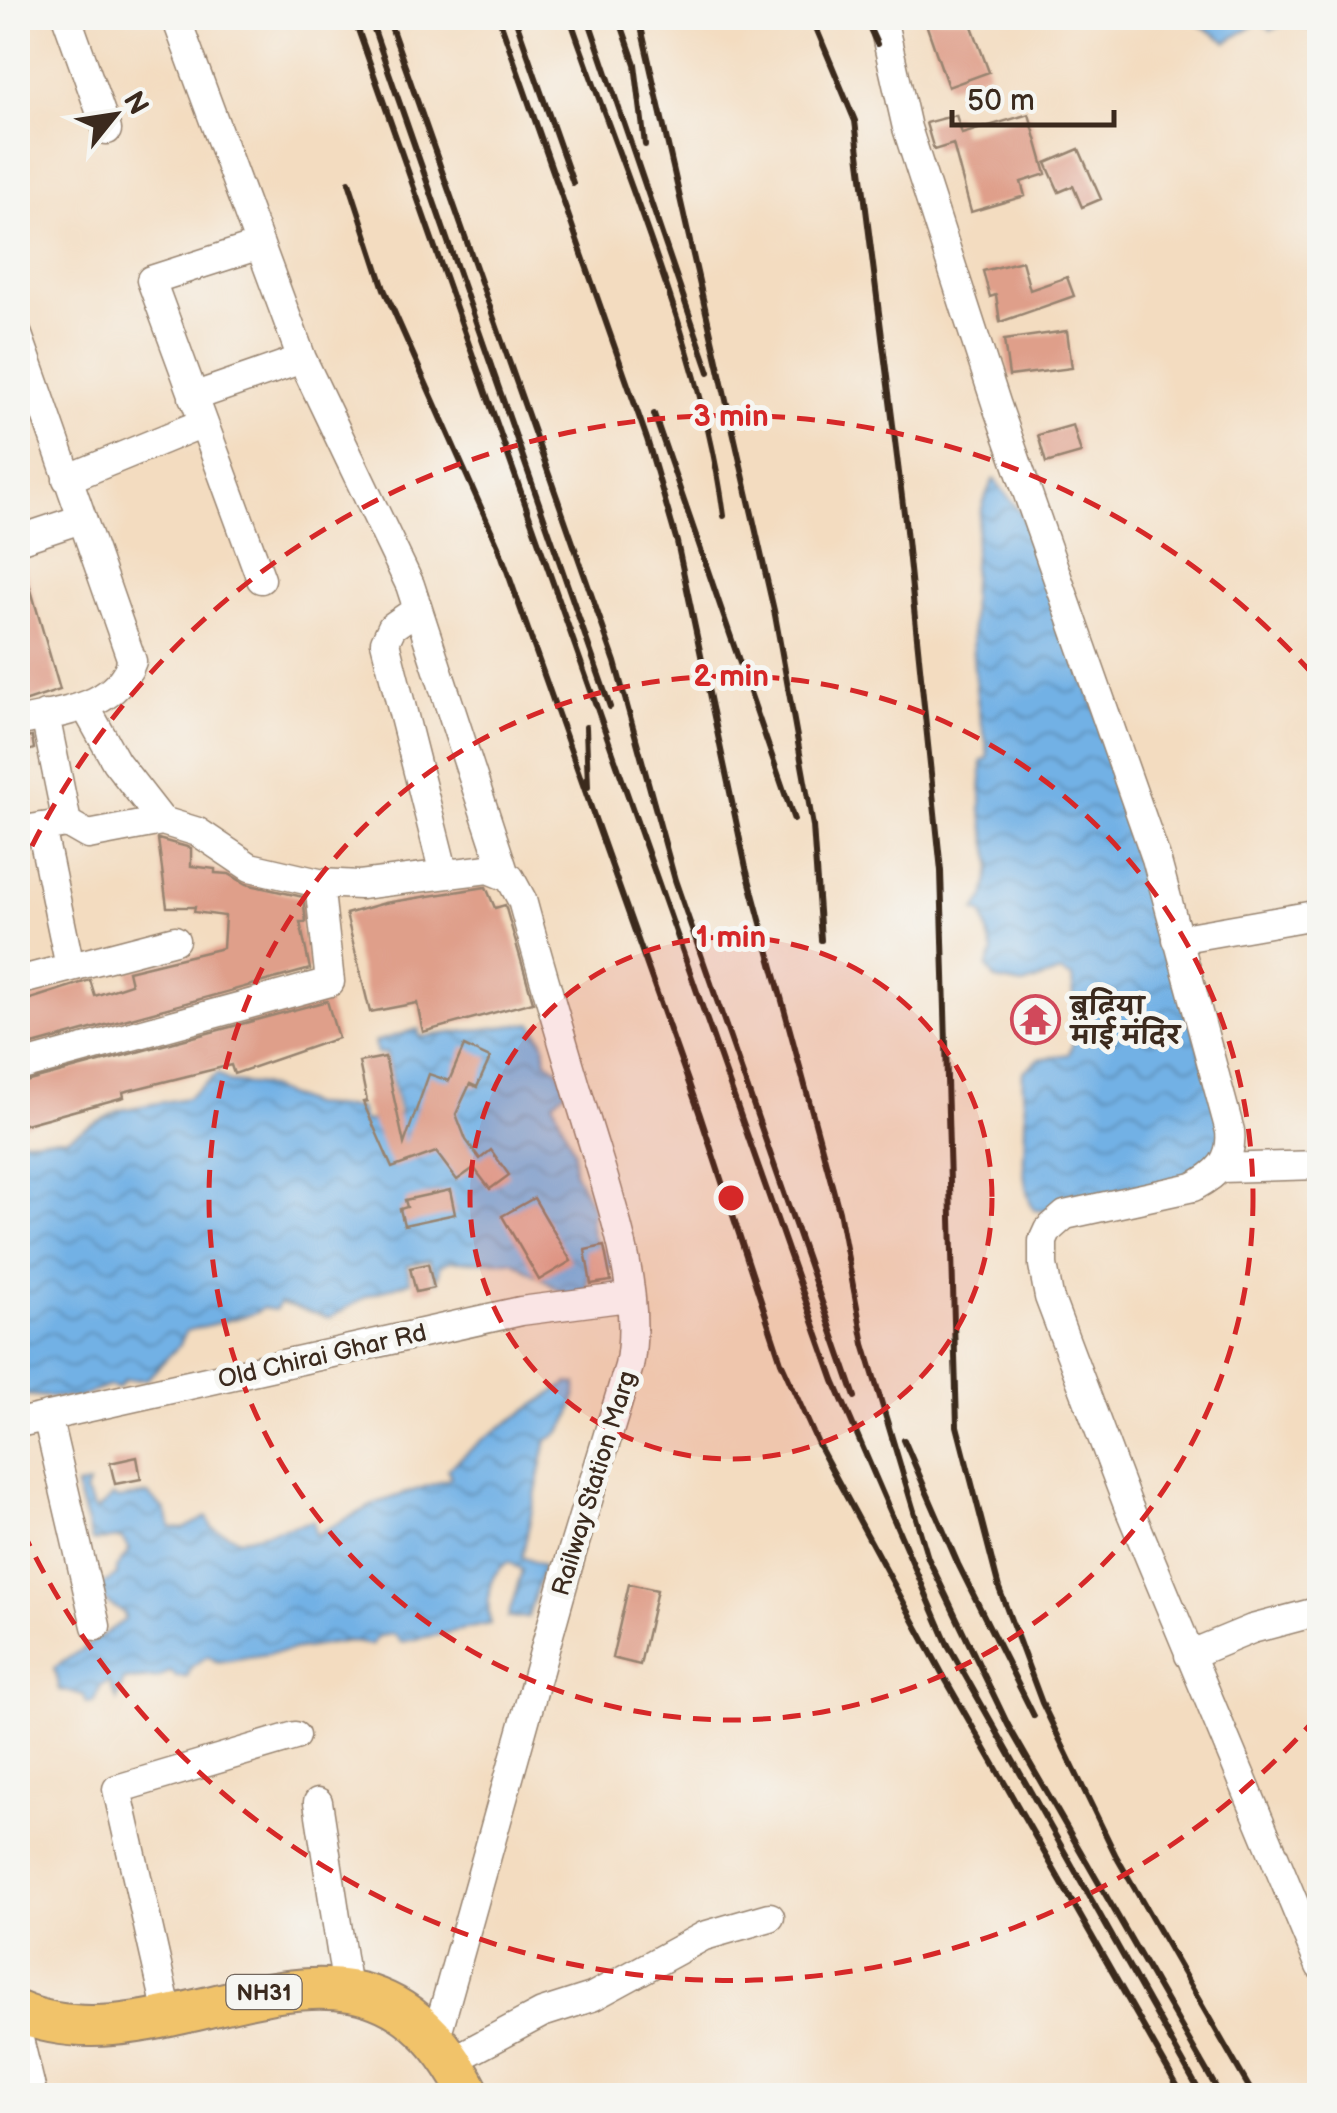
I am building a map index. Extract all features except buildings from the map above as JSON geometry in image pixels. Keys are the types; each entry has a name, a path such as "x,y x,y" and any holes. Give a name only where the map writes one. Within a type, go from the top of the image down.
{"highway":[{"name":"NH31","path":"18,2012 79,2028 168,2014 268,1991 347,1989 412,2019 452,2066"}],"street":[{"path":"67,18 108,130"},
{"name":"Railway Station Marg","path":"176,18 302,359 418,609 502,872 522,900 614,1215 628,1297 633,1347 629,1366 571,1556 452,2066"},
{"path":"882,18 906,128 997,406 1120,749 1230,1130 1229,1156 1221,1168 1193,1187 1054,1222 1043,1241 1049,1297 1189,1655 1320,1966"},
{"path":"260,245 151,280 261,579"},
{"path":"18,335 132,661 124,682 104,700 31,719 42,827 70,967"},
{"path":"67,479 302,359"},
{"path":"18,540 81,519"},
{"path":"418,609 392,626 385,642 444,874"},
{"path":"85,706 116,762 162,821"},
{"path":"42,827 88,834 162,821 198,832 250,868 318,883 360,884 502,872"},
{"path":"18,1067 330,982 318,883"},
{"path":"1177,939 1320,914"},
{"path":"18,981 176,940"},
{"path":"1221,1168 1320,1165"},
{"name":"Old Chirai Ghar Rd","path":"18,1422 521,1310 628,1297"},
{"path":"46,1416 96,1626"},
{"path":"1189,1655 1252,1629 1320,1611"},
{"path":"168,2014 116,1789 295,1736"},
{"path":"318,1802 347,1989"},
{"path":"452,2066 542,2013 592,1997 704,1936 770,1917"},
{"path":"18,2035 33,2096"}],"water":[{"path":"1189,18 1319,18 1319,31 1288,22 1271,30 1260,21 1227,42"},
{"path":"994,479 1021,513 1107,739 1226,1137 1211,1170 1045,1211 1034,1210 1025,1177 1023,1072 1039,1059 1069,1054 1077,1032 1072,978 1060,972 1023,985 996,980 987,967 993,953 983,914 975,911 985,897 992,864 981,810 982,761 988,758 975,680 972,589 978,527"},
{"path":"532,1023 544,1042 546,1061 558,1069 567,1089 553,1102 574,1151 574,1171 593,1209 593,1236 601,1251 618,1245 626,1287 606,1287 620,1281 618,1266 588,1272 587,1292 572,1298 513,1261 450,1261 441,1265 437,1280 429,1260 407,1265 410,1281 367,1296 330,1318 280,1303 275,1310 262,1308 186,1331 180,1344 147,1379 125,1380 118,1388 109,1386 76,1398 18,1395 18,1140 66,1138 120,1110 187,1098 218,1074 229,1082 261,1085 310,1105 359,1108 363,1122 400,1113 386,1053 377,1054 375,1042 418,1029 420,1037"},
{"path":"568,1383 577,1384 572,1410 561,1431 547,1440 522,1557 543,1566 528,1617 508,1618 522,1570 508,1562 491,1581 490,1624 401,1642 394,1634 379,1636 371,1645 348,1641 217,1662 208,1656 192,1666 187,1677 176,1677 171,1671 158,1678 124,1680 117,1700 109,1681 101,1686 93,1703 86,1703 84,1695 59,1690 54,1668 125,1620 124,1613 106,1602 100,1586 117,1575 116,1568 130,1550 121,1538 92,1541 76,1487 88,1485 85,1493 96,1511 113,1496 118,1499 148,1494 165,1510 171,1528 183,1529 207,1517 212,1528 240,1539 313,1521 315,1535 377,1503 451,1477 448,1469 482,1440"}],"railway":[{"path":"354,18 834,1381 948,1645 1202,2096"},
{"path":"370,18 610,707"},
{"path":"388,18 615,662 675,880 855,1397"},
{"path":"499,18 647,439 677,542 746,868 839,1211 864,1344 928,1558 1008,1725 1221,2096"},
{"path":"515,18 573,183"},
{"path":"570,18 680,328 714,454 724,516"},
{"path":"588,18 709,372"},
{"path":"619,18 635,64 645,145"},
{"path":"639,18 775,615 813,826 821,940"},
{"path":"812,18 855,121 905,521 941,871 957,1426 999,1588 1042,1703 1116,1856 1254,2096"},
{"path":"865,18 877,44"},
{"path":"349,182 384,289 499,548 699,1112 781,1362 819,1446 943,1675 1183,2096"},
{"path":"654,414 794,820"},
{"path":"586,727 588,787"},
{"path":"904,1440 958,1564 1034,1716"}],"place":[{"name":"बुढ़िया माई मंदिर","path":"1036,1020"}]}
